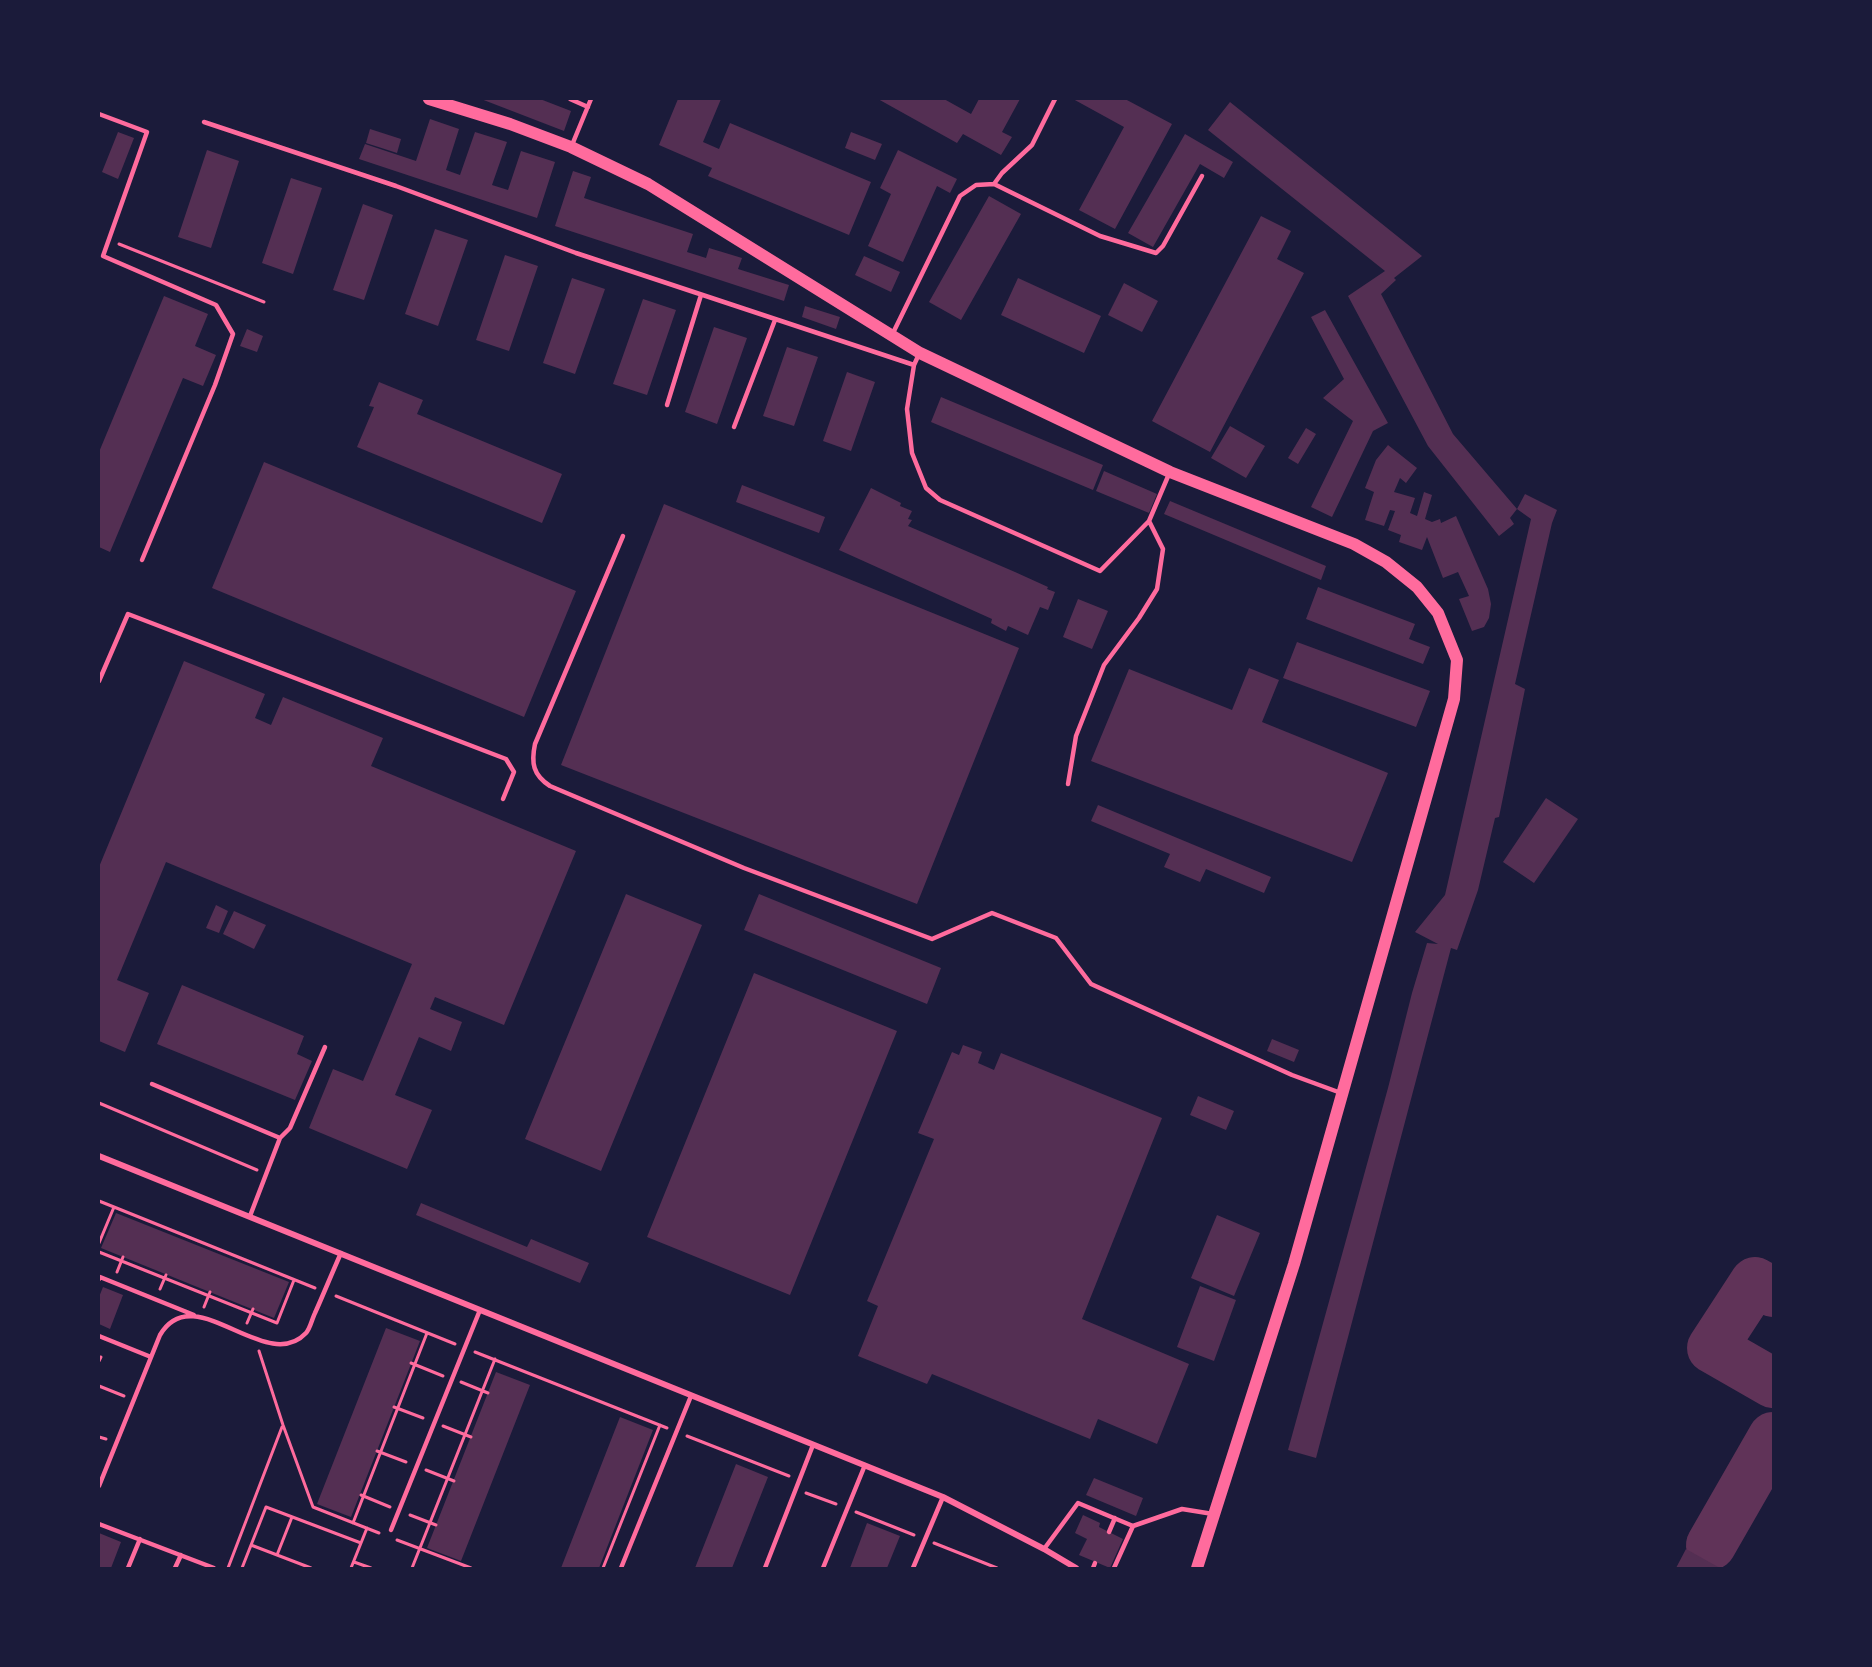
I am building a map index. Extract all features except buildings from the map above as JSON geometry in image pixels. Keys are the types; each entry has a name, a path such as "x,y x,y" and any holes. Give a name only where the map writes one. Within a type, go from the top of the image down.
{"main road":[{"path":"429,99 510,124 571,147 648,184 920,353 1170,472 1354,543 1386,562 1417,587 1438,613 1457,660 1454,699 1294,1264 1197,1568"}],"street":[{"path":"100,1158 341,1253 942,1497 1044,1549 1074,1567"}],"lane":[{"path":"570,99 588,108"},
{"path":"571,147 591,99"},
{"path":"994,184 1002,173 1032,145 1055,99"},
{"path":"99,114 147,132 103,256 216,305 233,334 215,385 142,560"},
{"path":"204,122 396,186 576,253 914,365"},
{"path":"892,335 960,196 976,185 994,184 1100,236 1156,252 1163,246 1202,176"},
{"path":"667,405 701,295"},
{"path":"734,427 775,320"},
{"path":"920,353 914,365 907,409 912,453 927,488 940,500 1100,571 1149,521 1170,472"},
{"path":"1068,784 1076,736 1104,665 1139,618 1157,589 1163,549 1149,521"},
{"path":"622,536 535,744 532,759 534,770 541,780 550,786 744,867 933,939 992,913 1056,938 1091,984 1292,1075 1342,1094"},
{"path":"99,681 128,614 506,759 513,772 503,799"},
{"path":"249,1216 280,1138 290,1128 325,1047"},
{"path":"152,1084 280,1138"},
{"path":"99,1280 100,1277 255,1338 273,1344 290,1344 306,1333 341,1253"},
{"path":"391,1530 480,1310"},
{"path":"99,1486 166,1325 174,1319 185,1316 200,1317"},
{"path":"99,1336 151,1357"},
{"path":"621,1568 691,1396"},
{"path":"765,1568 813,1445"},
{"path":"823,1568 865,1465"},
{"path":"914,1568 942,1497"},
{"path":"1044,1549 1078,1503 1133,1526 1182,1509 1215,1514"},
{"path":"1109,1532 1115,1518"},
{"path":"99,1524 214,1568"},
{"path":"1114,1568 1133,1526"},
{"path":"128,1568 140,1539"},
{"path":"176,1568 180,1555"}],"path":[{"path":"109,240 264,302"},
{"path":"99,1102 266,1174"},
{"path":"99,1201 799,1480"},
{"path":"99,1243 114,1207"},
{"path":"99,1252 166,1276 277,1323 294,1280"},
{"path":"113,1282 122,1259"},
{"path":"156,1299 166,1276"},
{"path":"200,1317 209,1294"},
{"path":"353,1522 427,1333"},
{"path":"255,1338 313,1507"},
{"path":"412,1568 495,1359"},
{"path":"99,1386 134,1400"},
{"path":"228,1568 283,1425"},
{"path":"603,1568 660,1425"},
{"path":"796,1489 998,1568"},
{"path":"242,1568 266,1507 361,1543"},
{"path":"277,1555 292,1516"},
{"path":"351,1568 367,1528"},
{"path":"251,1545 311,1568"},
{"path":"354,1562 371,1568"}],"taxiway":[{"path":"1773,1292 1755,1282 1712,1348 1773,1383"},
{"path":"1711,1545 1773,1437"}]}
